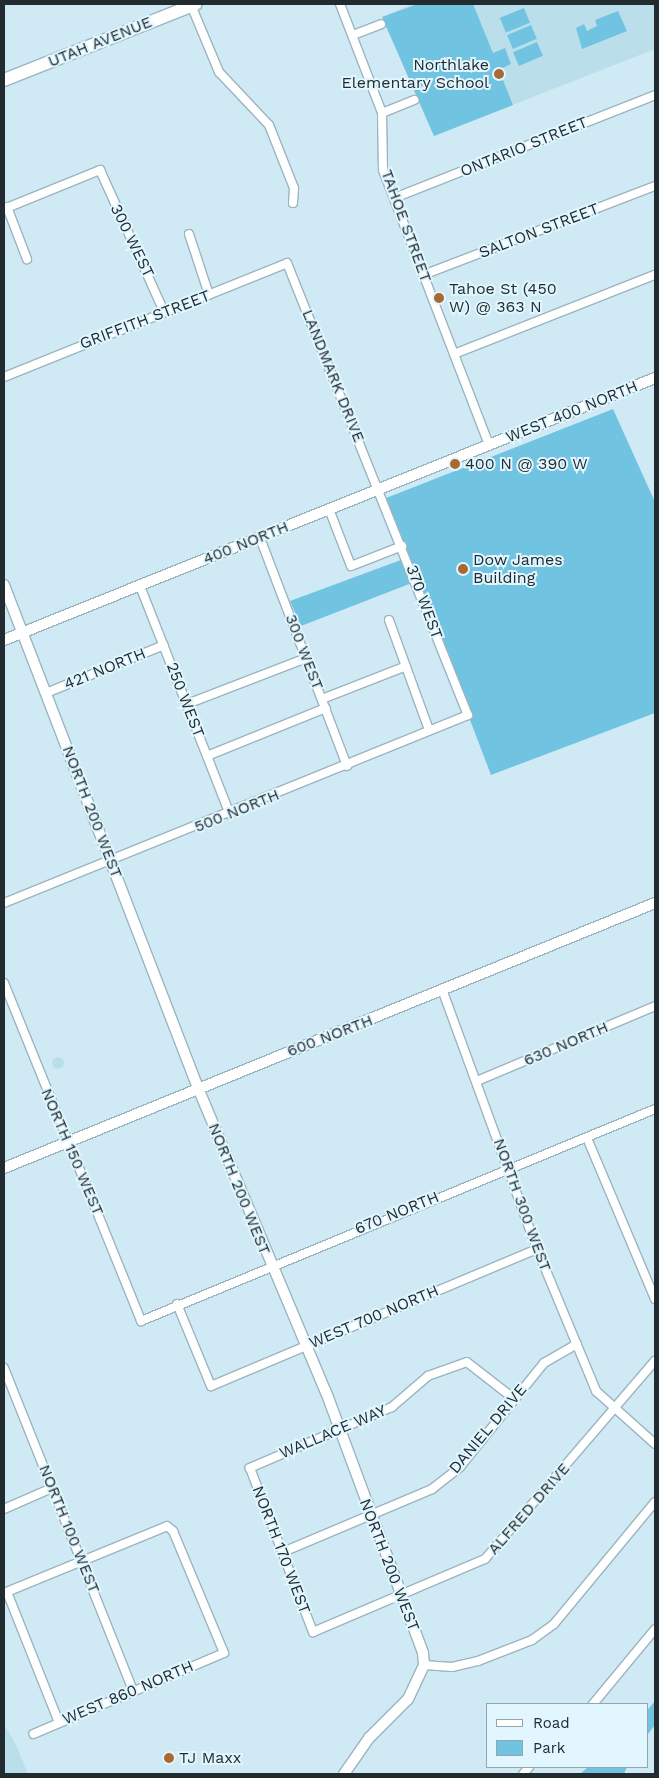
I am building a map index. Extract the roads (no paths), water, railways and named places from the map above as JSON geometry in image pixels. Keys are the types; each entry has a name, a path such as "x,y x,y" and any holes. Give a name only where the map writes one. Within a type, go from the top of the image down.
{"main road":[{"name":"UTAH AVENUE","path":"4,80 194,5"}],"street":[{"name":"TAHOE STREET","path":"340,4 382,113 383,170 489,445"},
{"path":"194,5 219,72 269,125 294,188 293,203"},
{"path":"353,36 381,24"},
{"name":"ONTARIO STREET","path":"394,198 655,95"},
{"path":"382,113 414,100"},
{"name":"300 WEST","path":"6,208 100,170 164,312"},
{"name":"SALTON STREET","path":"423,275 655,186"},
{"path":"6,208 27,259"},
{"path":"189,234 209,295"},
{"name":"GRIFFITH STREET","path":"4,377 287,263"},
{"name":"LANDMARK DRIVE","path":"287,263 380,488"},
{"path":"454,354 655,275"},
{"name":"WEST 400 NORTH","path":"489,445 655,378"},
{"name":"400 NORTH","path":"4,640 489,445"},
{"name":"370 WEST","path":"380,488 468,715"},
{"path":"329,509 352,566 402,546"},
{"name":"300 WEST","path":"260,538 347,766"},
{"name":"NORTH 200 WEST","path":"4,585 198,1088 339,1430 401,1596 424,1665"},
{"name":"250 WEST","path":"140,586 230,814"},
{"path":"389,620 430,730"},
{"name":"421 NORTH","path":"46,693 164,645"},
{"path":"187,704 306,658"},
{"path":"322,699 406,666"},
{"path":"208,756 326,708"},
{"name":"500 NORTH","path":"4,903 110,859 230,814 468,715"},
{"name":"600 NORTH","path":"4,1168 198,1088 443,992 655,903"},
{"name":"NORTH 150 WEST","path":"4,983 141,1321"},
{"name":"NORTH 300 WEST","path":"443,992 537,1249 596,1391 614,1411 655,1444"},
{"name":"630 NORTH","path":"477,1081 655,1006"},
{"name":"670 NORTH","path":"141,1321 177,1304 508,1166 586,1138 655,1109"},
{"path":"586,1138 655,1299"},
{"name":"WEST 700 NORTH","path":"177,1304 211,1386 537,1249"},
{"name":"DANIEL DRIVE","path":"283,1552 432,1489 460,1467 513,1398 544,1363 577,1344"},
{"name":"ALFRED DRIVE","path":"313,1632 485,1559 655,1361"},
{"name":"WALLACE WAY","path":"250,1468 392,1407 428,1376 467,1362 513,1398"},
{"name":"NORTH 100 WEST","path":"4,1368 83,1560 134,1691"},
{"name":"NORTH 170 WEST","path":"250,1468 313,1632"},
{"path":"4,1509 52,1488"},
{"path":"344,1774 369,1738 408,1699 424,1665 452,1667 478,1661 532,1640 554,1624 655,1502"},
{"name":"WEST 860 NORTH","path":"33,1734 224,1653 173,1531 160,1528 83,1560"},
{"path":"59,1723 5,1592 83,1560"},
{"path":"593,1703 655,1629"}],"place":[{"name":"Northlake Elementary School","path":"499,74"},
{"name":"Tahoe St (450 W) @ 363 N","path":"439,298"},
{"name":"400 N @ 390 W","path":"455,464"},
{"name":"Dow James Building","path":"463,569"},
{"name":"TJ Maxx","path":"169,1758"}]}
